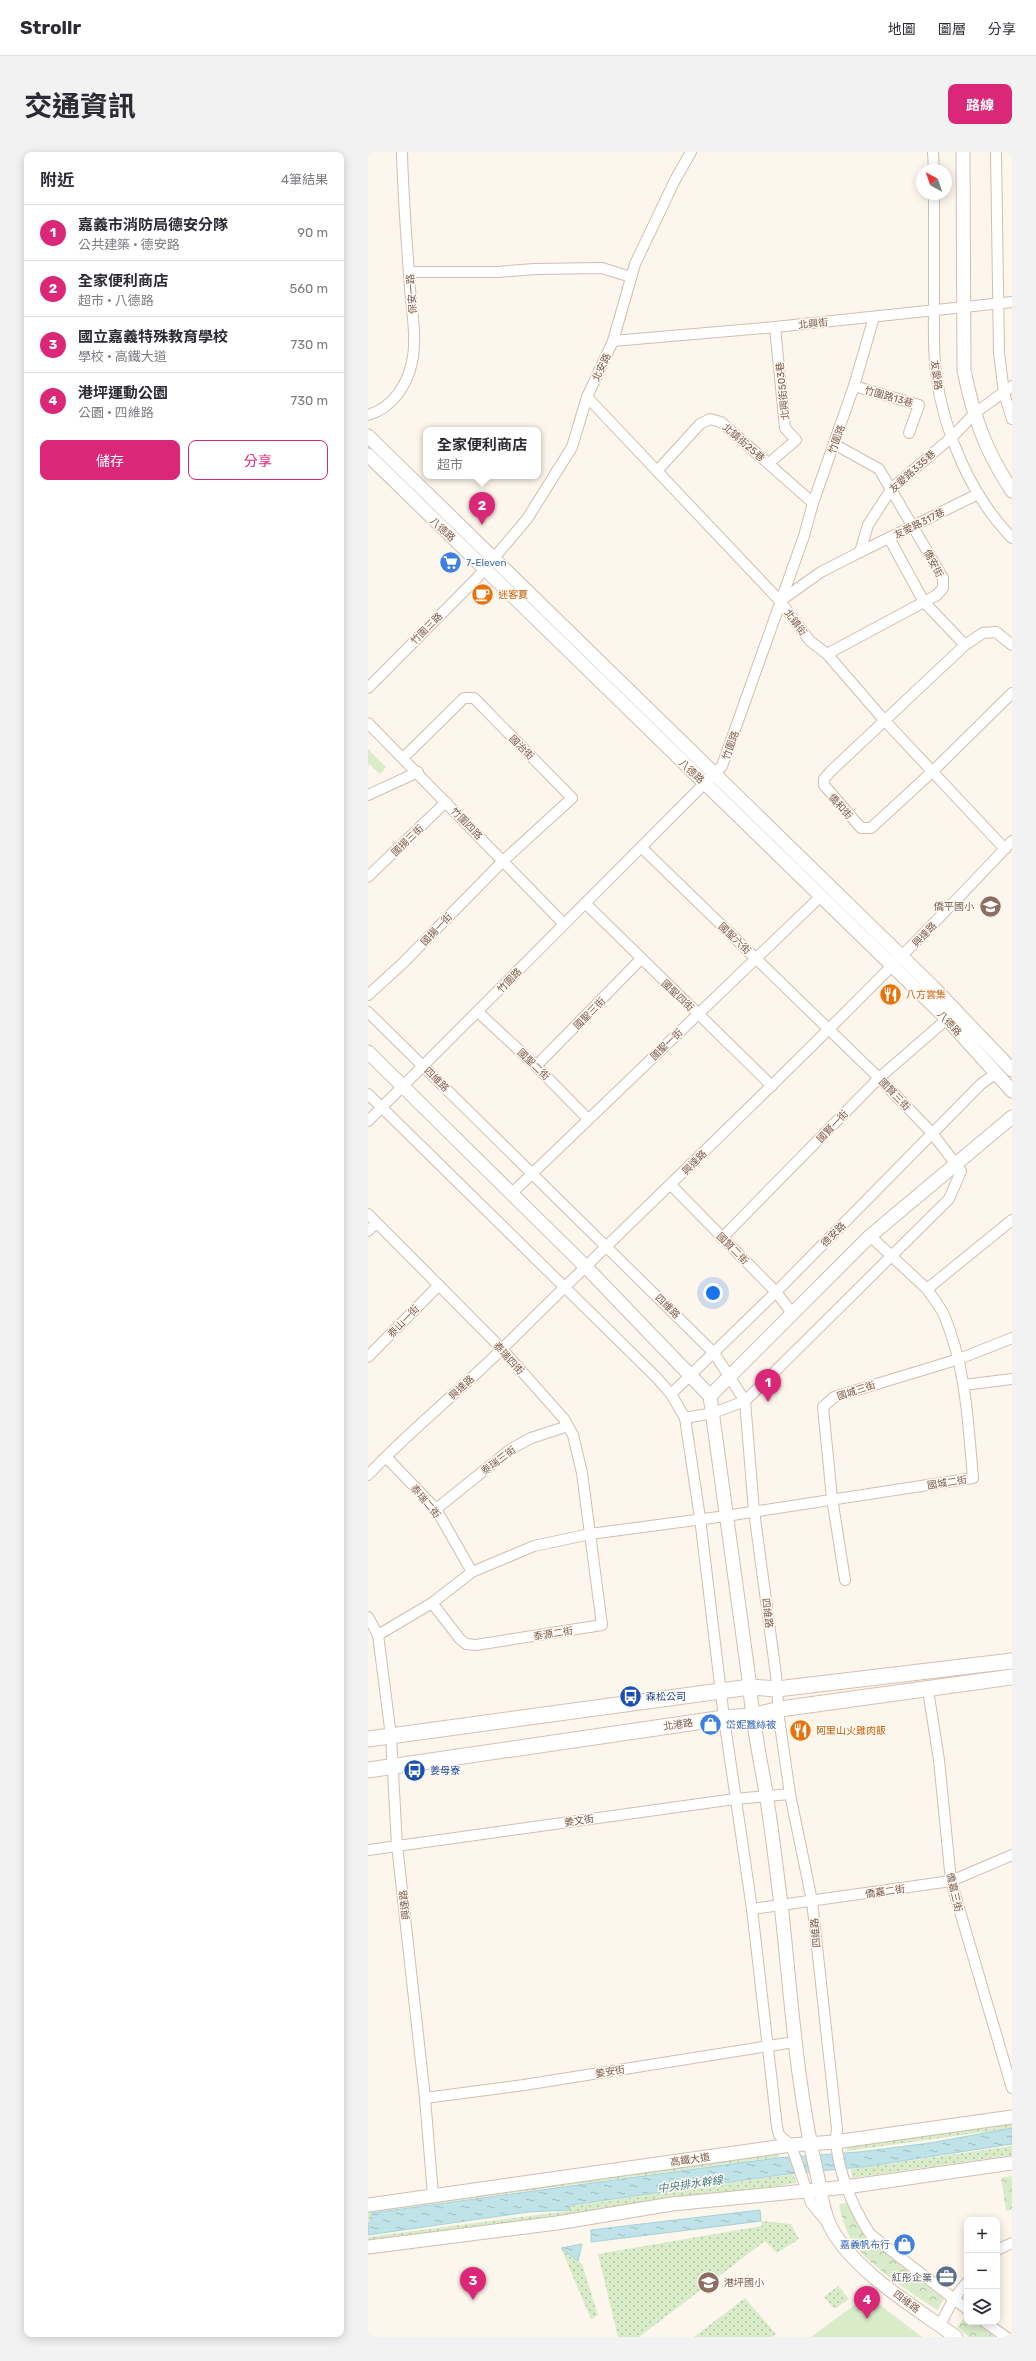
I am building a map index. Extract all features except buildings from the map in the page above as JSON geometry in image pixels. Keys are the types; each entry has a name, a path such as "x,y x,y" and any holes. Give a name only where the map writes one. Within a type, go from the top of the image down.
{"main road":[{"path":"368,1739 750,1686 777,1689 1012,1661"},
{"name":"北港路","path":"368,1770 724,1718 752,1716 780,1709 928,1690 1012,1677"}],"street":[{"name":"保安一路","path":"368,415 380,411 401,392 412,362 413,328 404,217 402,152"},
{"name":"北安路","path":"488,563 527,519 572,447 587,397 613,341 635,264 675,180 691,152"},
{"path":"934,152 934,164"},
{"path":"963,152 964,370 983,440 1008,477 1012,491"},
{"path":"996,152 999,353 1008,389 1012,419"},
{"name":"友愛路","path":"934,200 934,310 936,373 943,410 965,470 978,494 1012,538"},
{"path":"409,272 497,272 535,269 602,268 631,276"},
{"name":"北興街","path":"613,341 775,327 1012,302"},
{"name":"竹圍路","path":"368,1121 706,783 725,758 804,536 813,503 854,386 874,317"},
{"name":"北興街503巷","path":"769,464 796,440 785,428 775,327"},
{"name":"竹圍路13巷","path":"854,386 919,405 909,433"},
{"name":"友愛路335巷","path":"860,552 868,525 892,488 952,436 975,413 1008,389"},
{"name":"北鎮街","path":"587,397 658,470 780,601 810,640 827,654 885,721 1005,849"},
{"name":"北鎮街25巷","path":"658,470 700,424 710,419 721,422 813,503"},
{"name":"八德路","path":"368,436 488,563 706,783 821,896 897,961 995,1074 1012,1091"},
{"name":"僑安街","path":"827,654 924,602 936,595 943,588 943,578 892,488 879,469 834,444"},
{"name":"八德路","path":"368,455 488,563 715,773 897,961 1012,1070"},
{"name":"友愛路317巷","path":"860,552 978,494"},
{"path":"889,538 924,602 965,645"},
{"path":"780,601 821,572 860,552"},
{"name":"竹圍三路","path":"368,688 488,563"},
{"name":"僑和街","path":"1012,645 996,632 983,633 965,645 824,779 827,791 861,828 871,828 932,772 1012,693"},
{"name":"國治街","path":"403,758 464,698 474,698 572,798 503,861"},
{"name":"竹圍四路","path":"368,723 418,772 564,924"},
{"path":"368,795 418,772"},
{"name":"國揚三街","path":"368,877 446,802"},
{"name":"興達路","path":"369,1472 502,1349 606,1245 671,1185 772,1086 828,1028 897,961 1012,841"},
{"name":"國聖六街","path":"642,848 828,1028"},
{"name":"國揚一街","path":"368,995 503,861"},
{"name":"國聖一街","path":"512,1193 821,896"},
{"name":"國聖四街","path":"585,904 772,1086"},
{"name":"國聖三街","path":"536,1066 641,959"},
{"name":"四維路","path":"368,1012 714,1353 744,1401 754,1511 780,1709 779,1718 790,1794 812,1901 837,2129 835,2142 845,2182 861,2220 870,2234 964,2308"},
{"name":"國聖二街","path":"478,1012 536,1066 588,1119"},
{"name":"國賢一街","path":"722,1238 879,1078 947,1019"},
{"name":"國賢三街","path":"828,1028 932,1133 956,1165"},
{"path":"368,1052 585,1266 710,1396 729,1375 870,1236 1012,1117"},
{"name":"德安路","path":"671,1394 776,1292 981,1084 995,1074"},
{"name":"四維路","path":"368,1094 564,1286 671,1394 685,1418 700,1518 720,1691 752,1909 769,2048 776,2127 779,2135 791,2146 811,2203 830,2225 846,2251 862,2267 956,2337"},
{"path":"685,1418 713,1413 744,1401 949,1199 961,1171 956,1165"},
{"name":"國賢二街","path":"671,1185 776,1292 792,1313"},
{"name":"泰瑞四街","path":"368,1214 502,1349 564,1419 573,1435 582,1473 590,1534"},
{"path":"927,1289 1012,1220"},
{"path":"368,1231 376,1223"},
{"name":"國城二街","path":"378,1635 432,1603 472,1572 534,1546 590,1534 700,1518 726,1516 832,1498 973,1478 964,1385 959,1359 944,1314 927,1289 890,1257 870,1236"},
{"name":"泰山一街","path":"368,1357 439,1285"},
{"name":"國城三街","path":"845,1580 832,1498 822,1413 823,1407 827,1401 834,1396 959,1359 1012,1338"},
{"path":"964,1385 1012,1379"},
{"name":"四維路","path":"710,1396 750,1686 752,1716 767,1795 781,1905 794,2042 809,2144 830,2225"},
{"name":"泰瑞三街","path":"436,1509 511,1449 531,1438 568,1426"},
{"name":"泰瑞二街","path":"386,1457 436,1509 472,1572"},
{"name":"泰源二街","path":"432,1603 460,1640 466,1644 476,1645 602,1625 590,1534"},
{"name":"興達路","path":"368,1617 378,1635 391,1736 394,1767 397,1845 425,2098 433,2195"},
{"name":"僑嘉三街","path":"928,1690 939,1760 951,1881 1012,2088"},
{"name":"姜文街","path":"368,1850 735,1799 790,1794"},
{"name":"僑嘉二街","path":"752,1909 951,1881 1012,1855"},
{"name":"姜安街","path":"425,2098 769,2048 794,2042"},
{"name":"高鐵大道","path":"368,2205 1012,2117"},
{"path":"368,2247 557,2223 819,2182 845,2182 1012,2163"},
{"path":"1000,2249 1012,2244"},
{"path":"940,2326 953,2300 964,2286"},
{"path":"989,2325 1006,2337"}],"green space":[{"path":"368,749 386,767 380,774 369,764 368,767"},
{"path":"1012,2123 1012,2128 847,2151 847,2143"},
{"path":"1012,2146 1012,2155 852,2178 851,2169"},
{"path":"778,2152 779,2157 372,2212 370,2222 368,2222 368,2208"},
{"path":"793,2174 797,2183 368,2243 368,2237 568,2211 572,2206"},
{"path":"1012,2176 1012,2209 1006,2211 1001,2178"},
{"path":"850,2202 859,2225 869,2240 944,2299 937,2310 885,2273 858,2249 846,2228 839,2204"},
{"path":"761,2221 791,2224 799,2239 777,2253 765,2241 639,2337 618,2337 598,2254 762,2226"},
{"path":"561,2248 582,2264 598,2315 591,2319"},
{"path":"838,2286 849,2299 835,2309 824,2297"},
{"path":"867,2295 922,2337 811,2337 860,2301"},
{"path":"745,2298 776,2334 772,2337 694,2337"},
{"path":"964,2319 964,2325 980,2325 995,2337 969,2337 957,2327"}],"water":[{"name":"中央排水幹線","path":"1012,2128 1012,2144 862,2167 787,2174 572,2205 568,2210 528,2212 368,2235 368,2223 371,2223 372,2213 777,2158 859,2152 930,2143"},
{"path":"760,2210 761,2221 591,2242 591,2230"},
{"path":"582,2244 578,2261 561,2248"}],"place":[{"name":"全家便利商店","path":"482,525"},
{"name":"7-Eleven","path":"451,562"},
{"name":"迷客夏","path":"482,594"},
{"name":"僑平國小","path":"990,906"},
{"name":"八方雲集","path":"891,994"},
{"name":"嘉義市消防局德安分隊","path":"768,1402"},
{"name":"森松公司","path":"631,1696"},
{"name":"岱妮蠶絲被","path":"711,1724"},
{"name":"阿里山火雞肉飯","path":"801,1730"},
{"name":"姜母寮","path":"414,1770"},
{"name":"嘉義帆布行","path":"905,2244"},
{"name":"紅彤企業","path":"947,2277"},
{"name":"港坪國小","path":"708,2282"},
{"name":"國立嘉義特殊教育學校","path":"473,2300"},
{"name":"港坪運動公園","path":"867,2319"}]}
